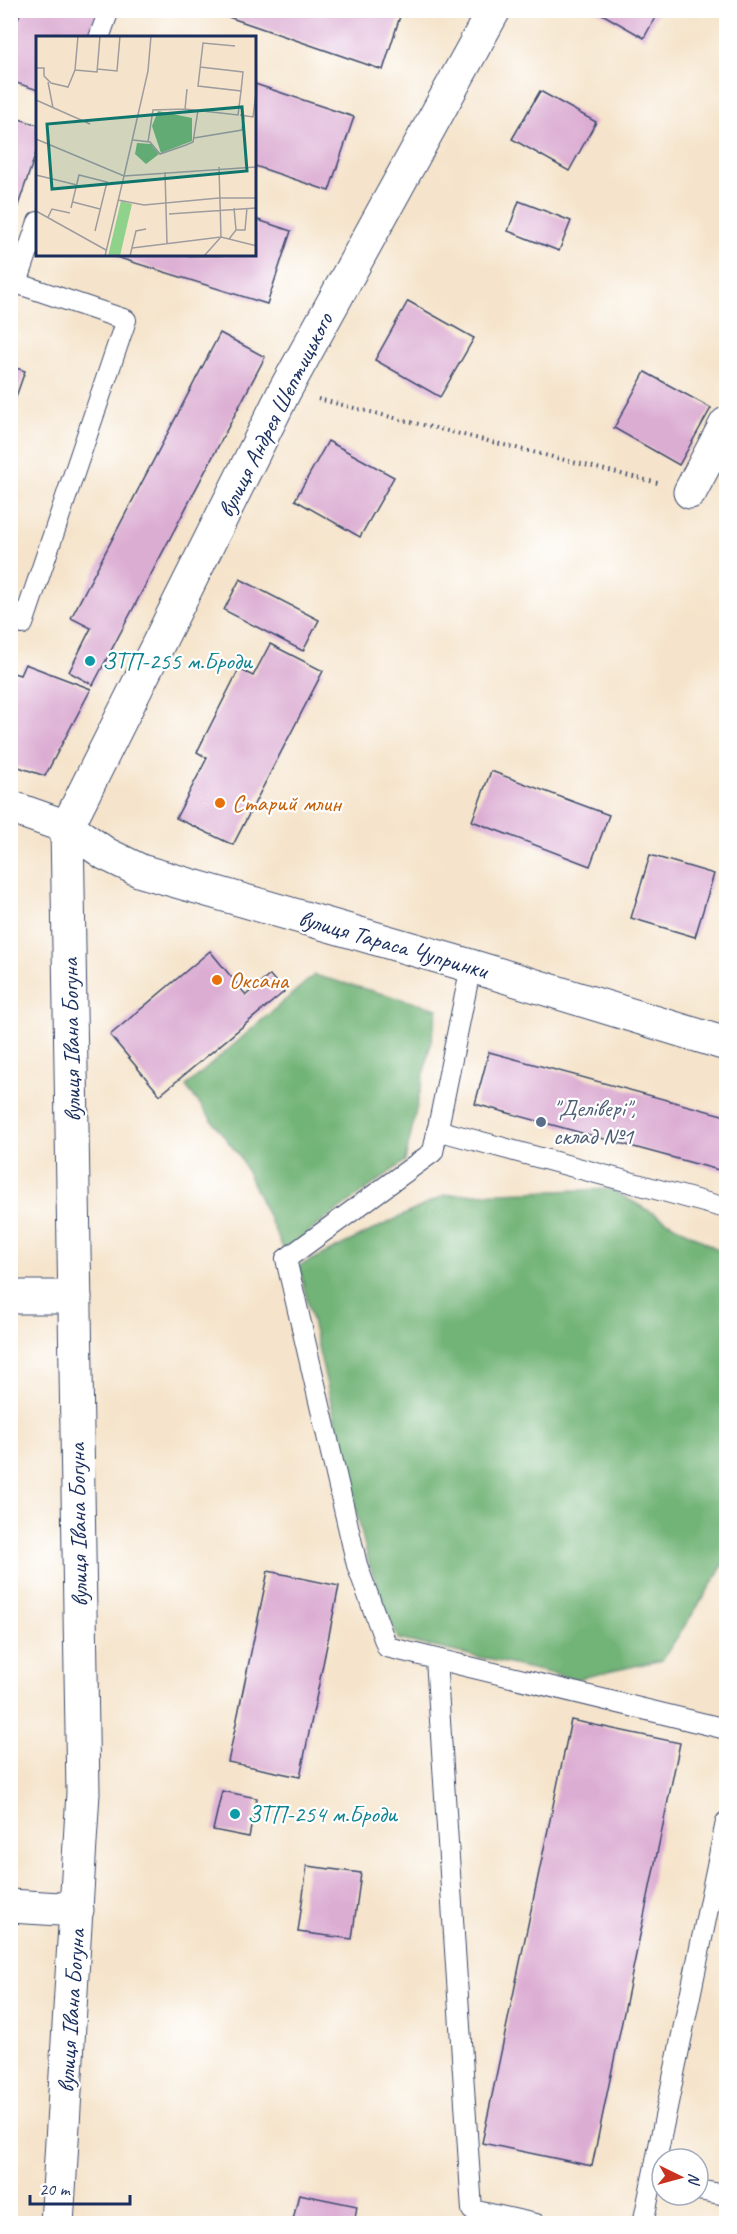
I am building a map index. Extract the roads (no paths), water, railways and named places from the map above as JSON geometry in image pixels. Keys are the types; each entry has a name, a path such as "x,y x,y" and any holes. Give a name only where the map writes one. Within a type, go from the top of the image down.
{"main road":[{"name":"вулиця Андрея Шептицького","path":"67,827 285,390 494,10"},
{"path":"690,492 726,424"},
{"name":"вулиця Тараса Чупринки","path":"10,807 67,827 106,854 141,871 471,966 726,1044"},
{"name":"вулиця Івана Богуна","path":"57,2223 82,1793 67,827"},
{"path":"10,1297 75,1297"},
{"path":"10,1906 77,1910"}],"lane":[{"path":"100,36 108,10"},
{"path":"10,620 23,624 126,320 14,282 36,227"},
{"path":"471,966 433,1152 286,1259 357,1565 387,1647 726,1729"},
{"path":"437,1130 726,1208"},
{"path":"435,1659 471,2210 536,2223"},
{"path":"664,2147 726,1822"},
{"path":"710,2192 726,2195"},
{"path":"643,2223 650,2202"}],"place":[{"name":"ЗТП-255 м.Броди","path":"90,661"},
{"name":"Старий млин","path":"220,803"},
{"name":"Оксана","path":"217,980"},
{"name":"\"Делівері\", склад №1","path":"541,1122"},
{"name":"ЗТП-254 м.Броди","path":"235,1814"}]}
